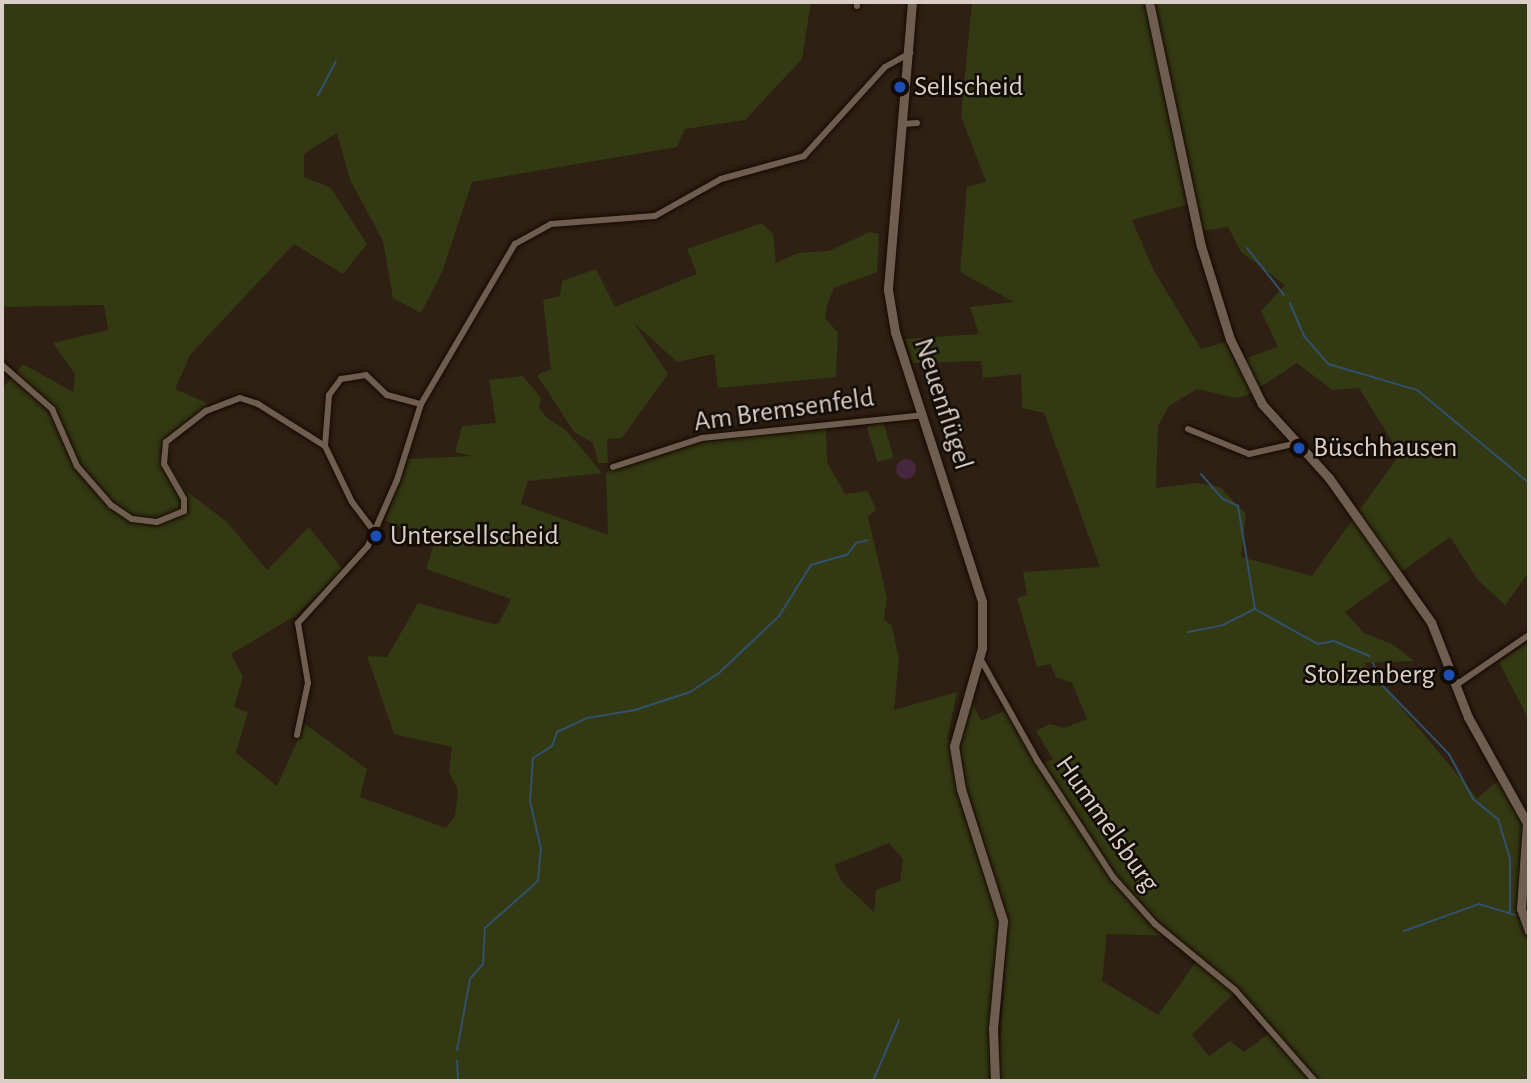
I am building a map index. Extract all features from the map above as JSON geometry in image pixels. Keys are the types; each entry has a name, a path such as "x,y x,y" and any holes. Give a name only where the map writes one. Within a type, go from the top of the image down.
{"main road":[{"name":"Neuenflügel","path":"912,2 910,53 888,290 923,415 981,593 980,658 956,729 955,758 1003,927 993,1028 995,1081"},
{"path":"1149,2 1201,246 1230,339 1256,394 1342,494 1431,622 1474,730 1519,799 1528,843 1521,909 1529,930"}],"street":[{"path":"297,735 307,683 298,623 349,571 375,533 421,404 502,261 525,235 551,224 655,216 721,179 800,158 885,66 910,53"},
{"path":"903,124 917,123"},
{"path":"2,365 52,409 83,474 132,519 157,522 184,511 184,499 164,464 163,449 192,419 225,401 246,399 325,446"},
{"path":"375,533 356,509 325,446 329,395 341,379 366,375 387,395 421,404"},
{"name":"Am Bremsenfeld","path":"613,467 702,438 923,415"},
{"path":"1188,429 1249,454 1297,443"},
{"path":"1456,685 1529,635"},
{"name":"Hummelsburg","path":"980,658 1037,760 1113,877 1148,917 1235,990 1315,1081"}],"green space":[{"path":"2,2 811,2 802,59 745,120 685,129 677,147 472,182 442,272 421,313 393,298 383,241 350,180 337,133 304,154 304,177 331,188 367,244 343,274 294,244 190,355 175,389 207,403 205,416 173,441 168,461 186,491 227,522 267,570 309,527 343,570 295,616 231,654 243,677 234,707 248,712 236,753 277,786 305,724 367,769 360,797 446,828 455,816 458,790 449,772 452,747 394,734 367,656 387,657 418,603 493,624 499,623 511,599 426,569 436,538 385,521 408,459 472,456 455,452 462,426 496,423 489,380 523,376 541,398 539,408 547,418 566,430 602,473 528,481 521,504 608,535 606,472 704,442 826,428 827,462 845,494 868,491 876,510 868,517 887,598 884,619 892,626 899,660 894,710 957,692 947,740 960,741 970,698 981,721 1009,709 1041,764 1053,759 1036,731 1050,724 1064,728 1087,719 1072,683 1056,677 1050,664 1037,667 1017,598 1027,595 1023,572 1100,567 1044,413 1022,408 1021,374 983,378 981,361 913,363 905,339 979,334 970,307 1014,302 960,272 967,187 986,182 961,116 972,2 1145,2 1189,204 1132,220 1153,269 1201,349 1226,342 1235,362 1278,347 1261,311 1285,285 1241,252 1228,227 1202,231 1151,2 1529,2 1529,572 1505,605 1478,580 1450,537 1345,612 1364,633 1394,645 1414,661 1364,663 1477,798 1504,776 1519,799 1529,842 1529,1081 998,1081 1008,921 971,801 961,805 1000,922 993,1081 2,1081 2,389 23,364 73,392 75,374 53,343 108,330 104,305 2,307","holes":["1297,363 1332,390 1359,388 1400,454 1312,576 1241,557 1246,514 1220,487 1197,483 1156,488 1158,426 1169,406 1197,389 1235,398 1248,395","889,843 903,859 900,881 876,890 874,912 842,882 834,865","1107,934 1175,936 1200,956 1158,1015 1102,981","1238,989 1275,1029 1244,1052 1230,1041 1209,1056 1192,1035"]},
{"path":"762,223 773,234 776,263 798,253 829,251 870,232 879,234 877,272 834,288 827,305 825,318 838,333 836,377 718,388 714,354 677,362 634,323 668,374 622,438 607,439 608,463 598,463 593,443 574,432 537,375 551,369 543,300 560,296 562,281 596,269 615,307 697,274 687,249"},
{"path":"883,422 894,457 878,462 867,427"},
{"path":"1529,642 1529,720 1499,662"}],"building":[{"path":"906,459 913,462 916,469 913,476 906,479 899,476 896,469 899,462"}],"waterway":[{"path":"318,95 336,61"},
{"path":"1247,248 1284,295"},
{"path":"1290,303 1304,336 1328,364 1417,390 1529,483"},
{"path":"1201,474 1223,499 1238,506 1255,609 1318,644 1334,641 1370,656"},
{"path":"457,1050 470,979 483,964 485,928 538,881 541,849 530,801 533,758 552,746 557,732 587,718 635,710 690,692 719,673 779,616 811,565 847,555 856,543 868,540"},
{"path":"1188,632 1223,625 1255,609"},
{"path":"1373,663 1382,685 1449,754 1473,799 1498,819 1510,859 1510,912"},
{"path":"1404,931 1479,904 1515,915"},
{"path":"873,1081 899,1020"},
{"path":"457,1061 458,1081"}],"place":[{"name":"Sellscheid","path":"900,87"},
{"name":"Büschhausen","path":"1299,448"},
{"name":"Untersellscheid","path":"376,536"},
{"name":"Stolzenberg","path":"1449,675"}]}
